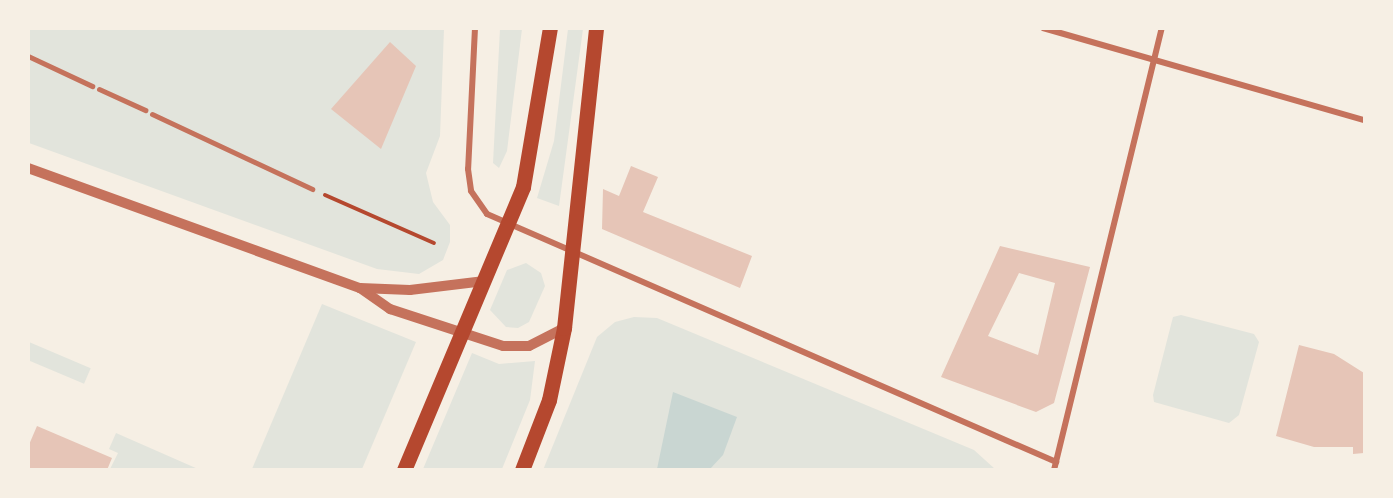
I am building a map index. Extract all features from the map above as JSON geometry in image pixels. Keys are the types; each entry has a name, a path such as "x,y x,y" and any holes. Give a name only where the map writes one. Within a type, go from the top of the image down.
{"main road":[{"path":"404,470 508,226 532,149 550,28"},
{"path":"522,470 549,400 564,328 596,28"}],"street":[{"path":"475,28 468,169 471,191 487,214 508,226 571,250 1055,466 1162,28"},
{"path":"1043,28 1365,120"},
{"path":"28,56 92,86"},
{"path":"99,89 145,110"},
{"path":"152,114 312,189"},
{"path":"28,168 360,288 390,309 516,347 529,346 564,328"},
{"path":"360,288 410,290 484,281"}],"path":[{"path":"333,198 434,243"}],"shaded area":[{"path":"29,29 444,29 440,136 426,173 433,202 450,225 450,242 443,260 419,274 377,269 29,143"},
{"path":"500,29 522,29 507,151 499,168 493,163"},
{"path":"568,29 583,29 559,206 537,198 554,141"},
{"path":"526,263 541,273 545,286 529,322 518,328 506,327 490,310 507,270"},
{"path":"322,304 416,342 362,469 252,469"},
{"path":"1181,315 1254,334 1259,342 1239,415 1229,423 1154,402 1153,395 1173,317"},
{"path":"634,317 657,318 974,450 995,469 543,470 597,337 615,322"},
{"path":"29,342 91,368 84,384 28,360"},
{"path":"472,353 499,364 535,361 530,400 502,469 423,469"},
{"path":"673,392 737,417 723,455 710,469 657,469"},
{"path":"116,433 198,469 110,469 118,453 109,449"}],"building":[{"path":"390,42 416,66 381,149 331,109"},
{"path":"631,166 658,177 643,212 752,256 740,288 602,229 603,189 619,196"},
{"path":"1000,246 1090,267 1054,403 1036,412 941,377","holes":["1019,273 1055,283 1038,355 988,336"]},
{"path":"1299,345 1334,354 1364,373 1364,453 1353,454 1353,447 1314,447 1276,436"},
{"path":"37,426 112,458 107,470 28,470 28,447"}]}
